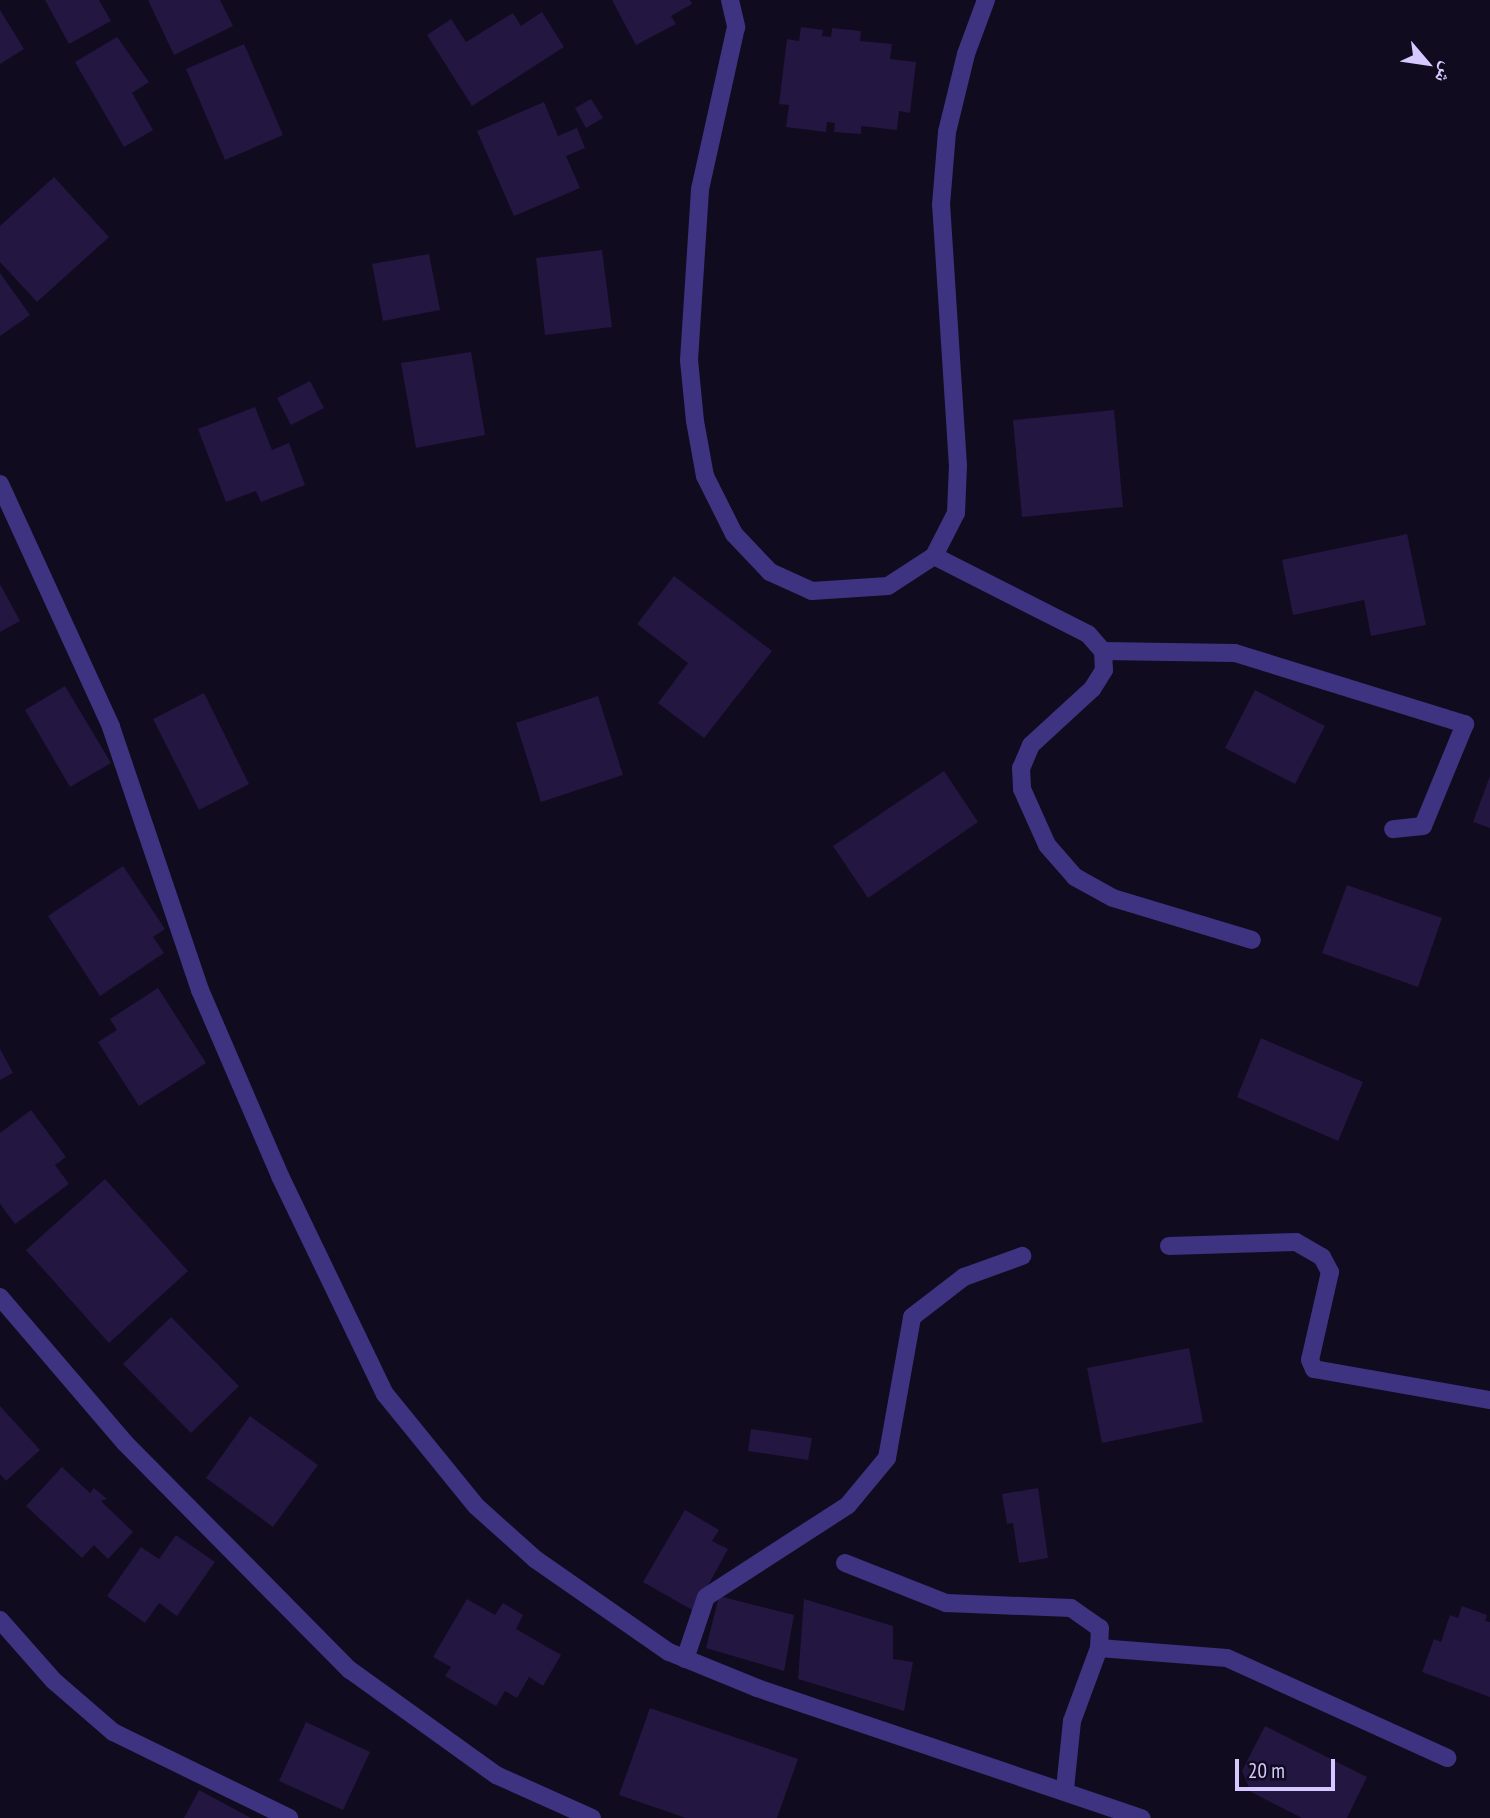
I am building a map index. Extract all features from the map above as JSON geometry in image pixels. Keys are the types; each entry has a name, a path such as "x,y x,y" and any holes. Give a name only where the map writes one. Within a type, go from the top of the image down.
{"street":[{"path":"730,0 736,27 700,190 689,360 705,476 743,543 770,572 813,591 888,586 934,556 956,513 958,466 941,205 947,132 966,54 986,0"},
{"path":"0,484 111,727 200,990 280,1175 384,1394 477,1506 535,1559 669,1652 757,1688 1142,1818"},
{"path":"934,556 1088,634 1104,651 1104,670 1092,689 1031,745 1021,768 1022,789 1047,845 1075,877 1113,898 1252,940"},
{"path":"1104,651 1235,653 1465,724 1423,826 1393,829"},
{"path":"1169,1246 1296,1242 1322,1257 1330,1272 1310,1360 1314,1369 1490,1400"},
{"path":"685,1659 706,1597 848,1504 887,1458 912,1318 964,1277 1022,1256"},
{"path":"0,1297 125,1443 349,1670 496,1775 592,1818"},
{"path":"845,1563 946,1603 1071,1608 1100,1628 1099,1648 1072,1721 1065,1790"},
{"path":"0,1620 54,1681 113,1732 289,1818"},
{"path":"1099,1648 1227,1658 1447,1758"}],"building":[{"path":"45,0 99,0 111,21 69,44"},
{"path":"148,0 220,0 233,26 174,55"},
{"path":"612,0 690,0 692,4 671,16 676,24 636,45"},
{"path":"0,10 24,49 0,64"},
{"path":"542,12 564,47 472,106 427,35 451,19 466,42 513,13 521,26"},
{"path":"801,27 823,30 822,36 831,37 832,28 861,31 860,41 892,44 890,59 916,62 910,113 899,111 897,130 861,126 861,134 834,132 835,123 827,122 826,132 786,127 789,105 779,104 787,39 799,41"},
{"path":"117,37 149,82 132,93 153,130 124,147 75,62"},
{"path":"244,44 283,135 225,160 186,69"},
{"path":"591,99 603,118 586,128 575,108"},
{"path":"544,102 558,136 577,128 585,148 566,156 580,188 514,216 477,131"},
{"path":"54,177 109,237 37,302 0,262 0,226"},
{"path":"602,250 612,327 545,335 536,258"},
{"path":"429,254 440,310 383,321 372,264"},
{"path":"0,273 30,315 0,336"},
{"path":"471,352 485,435 416,448 401,363"},
{"path":"310,381 324,408 291,425 277,398"},
{"path":"255,407 272,450 289,443 305,485 261,502 256,491 226,502 198,429"},
{"path":"1114,410 1123,507 1022,517 1013,420"},
{"path":"1407,534 1426,625 1371,636 1364,600 1293,615 1282,560"},
{"path":"674,576 772,651 704,738 658,703 688,663 637,624"},
{"path":"0,584 20,621 0,632"},
{"path":"65,686 111,763 70,787 25,710"},
{"path":"1255,690 1325,726 1295,784 1225,748"},
{"path":"204,693 249,784 199,810 153,719"},
{"path":"598,696 623,775 541,802 516,723"},
{"path":"944,771 978,822 868,898 833,846"},
{"path":"1490,776 1490,828 1473,822"},
{"path":"123,866 165,929 153,937 164,953 100,996 48,916"},
{"path":"1347,885 1442,918 1418,987 1322,953"},
{"path":"158,988 206,1063 139,1106 98,1042 117,1030 110,1019"},
{"path":"1261,1038 1363,1082 1338,1141 1237,1097"},
{"path":"0,1049 13,1073 0,1080"},
{"path":"31,1110 66,1157 55,1165 69,1184 15,1224 0,1204 0,1133"},
{"path":"105,1179 188,1271 109,1343 26,1250"},
{"path":"171,1317 239,1386 191,1433 123,1364"},
{"path":"1189,1348 1203,1422 1102,1443 1087,1368"},
{"path":"0,1406 40,1450 6,1481 0,1474"},
{"path":"250,1416 318,1465 273,1527 206,1478"},
{"path":"751,1429 812,1438 808,1460 748,1451"},
{"path":"62,1467 90,1493 94,1488 107,1499 101,1501 133,1532 108,1559 94,1545 82,1558 26,1506"},
{"path":"1038,1488 1048,1558 1019,1563 1013,1523 1007,1524 1002,1494"},
{"path":"685,1510 719,1530 712,1541 728,1549 694,1611 643,1582"},
{"path":"176,1535 215,1562 177,1616 159,1603 145,1623 107,1596 141,1547 159,1559"},
{"path":"719,1596 794,1615 784,1671 706,1648"},
{"path":"467,1599 495,1615 503,1603 523,1615 516,1629 561,1655 543,1686 529,1677 517,1698 505,1691 496,1706 445,1676 451,1667 433,1657"},
{"path":"804,1599 893,1626 893,1659 913,1662 904,1711 798,1679"},
{"path":"1462,1606 1487,1615 1485,1621 1490,1622 1490,1697 1422,1672 1434,1639 1441,1642 1450,1615 1458,1618"},
{"path":"650,1708 798,1759 777,1818 686,1818 619,1795"},
{"path":"306,1722 370,1752 343,1810 279,1781"},
{"path":"1265,1726 1367,1777 1347,1818 1302,1818 1251,1792 1242,1771"},
{"path":"199,1790 251,1818 184,1818"}]}
